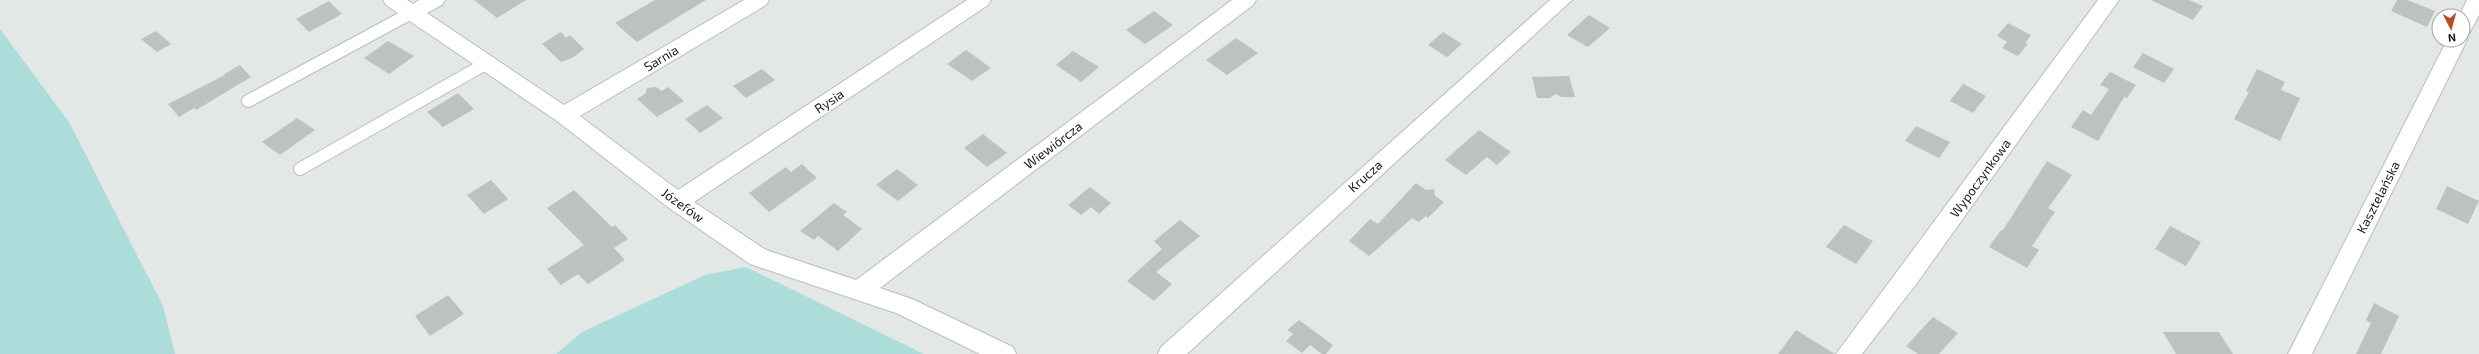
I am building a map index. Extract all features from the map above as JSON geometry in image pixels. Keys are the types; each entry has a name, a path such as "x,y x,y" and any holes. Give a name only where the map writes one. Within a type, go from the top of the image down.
{"street":[{"name":"Józefów","path":"392,0 413,12 564,115 677,202 758,257 904,306 1004,354"},
{"path":"413,12 435,0"},
{"name":"Sarnia","path":"564,115 759,0"},
{"name":"Rysia","path":"677,202 981,0"},
{"name":"Wiewiórcza","path":"860,290 1246,0"},
{"name":"Krucza","path":"1170,354 1562,0"},
{"name":"Wypoczynkowa","path":"1848,354 1909,276 2109,0"},
{"path":"2471,12 2477,0"},
{"name":"Kasztelańska","path":"2300,354 2453,48"}],"lane":[{"path":"248,101 413,12"},
{"path":"300,169 487,63"}],"shaded area":[{"path":"0,29 69,122 163,306 175,354 0,354"},
{"path":"746,267 924,354 556,354 582,332 705,275"}],"building":[{"path":"474,0 526,0 497,18"},
{"path":"655,0 706,0 637,42 615,23"},
{"path":"2151,0 2189,0 2203,6 2193,20"},
{"path":"2397,0 2407,0 2431,9 2431,19 2427,27 2391,11"},
{"path":"329,1 342,14 309,32 296,19"},
{"path":"1154,11 1173,25 1145,44 1126,30"},
{"path":"1589,15 1610,28 1588,47 1567,35"},
{"path":"2008,23 2031,35 2025,43 2028,44 2018,56 2002,48 2007,42 1997,36"},
{"path":"156,31 171,44 157,52 141,39"},
{"path":"561,32 566,38 570,35 584,49 572,58 561,62 542,44"},
{"path":"1443,32 1462,44 1447,57 1428,45"},
{"path":"1236,38 1258,53 1227,75 1206,60"},
{"path":"388,41 414,56 389,74 364,58"},
{"path":"966,50 991,68 972,81 947,64"},
{"path":"1073,51 1099,67 1081,82 1056,65"},
{"path":"2143,53 2174,69 2164,83 2133,67"},
{"path":"240,65 251,77 196,110 194,108 179,117 168,104 225,75 224,74"},
{"path":"762,69 775,80 746,98 733,86"},
{"path":"2257,69 2285,82 2281,90 2300,98 2280,141 2234,119 2249,92 2246,91"},
{"path":"2110,72 2136,85 2127,98 2124,97 2098,141 2071,127 2083,110 2091,115 2109,89 2100,85"},
{"path":"1569,76 1575,97 1562,97 1555,94 1550,98 1537,98 1532,77"},
{"path":"1963,84 1986,96 1973,113 1950,101"},
{"path":"656,87 662,91 668,87 684,101 657,117 637,99 646,93 647,88"},
{"path":"458,93 474,109 443,127 427,112"},
{"path":"707,105 723,118 700,133 685,119"},
{"path":"297,118 315,130 280,155 262,142"},
{"path":"1916,126 1950,142 1939,158 1905,141"},
{"path":"1479,130 1511,152 1497,165 1487,157 1466,175 1445,160"},
{"path":"983,134 1007,153 987,167 964,148"},
{"path":"2047,161 2072,175 2048,208 2055,212 2032,246 2039,250 2027,268 1989,247 2001,230 2003,230"},
{"path":"802,164 817,178 769,212 749,193 786,167 791,172"},
{"path":"897,169 918,185 898,201 876,185"},
{"path":"491,180 508,199 484,214 467,195"},
{"path":"1416,183 1426,190 1434,189 1435,196 1444,202 1428,218 1426,216 1419,222 1412,218 1369,256 1349,241 1370,219 1378,224"},
{"path":"2447,186 2479,201 2468,224 2436,209"},
{"path":"1090,187 1111,203 1099,214 1091,207 1081,215 1068,205"},
{"path":"574,190 612,227 615,225 628,239 614,248 625,260 588,284 578,274 561,285 547,269 584,245 547,208"},
{"path":"834,203 847,212 843,215 862,229 838,251 818,236 814,240 800,231"},
{"path":"1180,220 1200,236 1156,272 1172,284 1154,301 1127,281 1162,249 1154,241"},
{"path":"1844,225 1873,241 1856,264 1826,247"},
{"path":"2170,226 2201,242 2186,266 2155,249"},
{"path":"448,295 464,314 430,336 415,316"},
{"path":"2374,303 2399,316 2381,354 2356,354 2371,323 2366,320"},
{"path":"1933,317 1958,333 1939,354 1918,354 1906,346"},
{"path":"1299,320 1333,345 1326,354 1322,354 1310,345 1302,353 1286,341 1293,334 1287,330"},
{"path":"1796,330 1835,354 1778,354"},
{"path":"2163,332 2219,332 2233,354 2176,354"}]}
